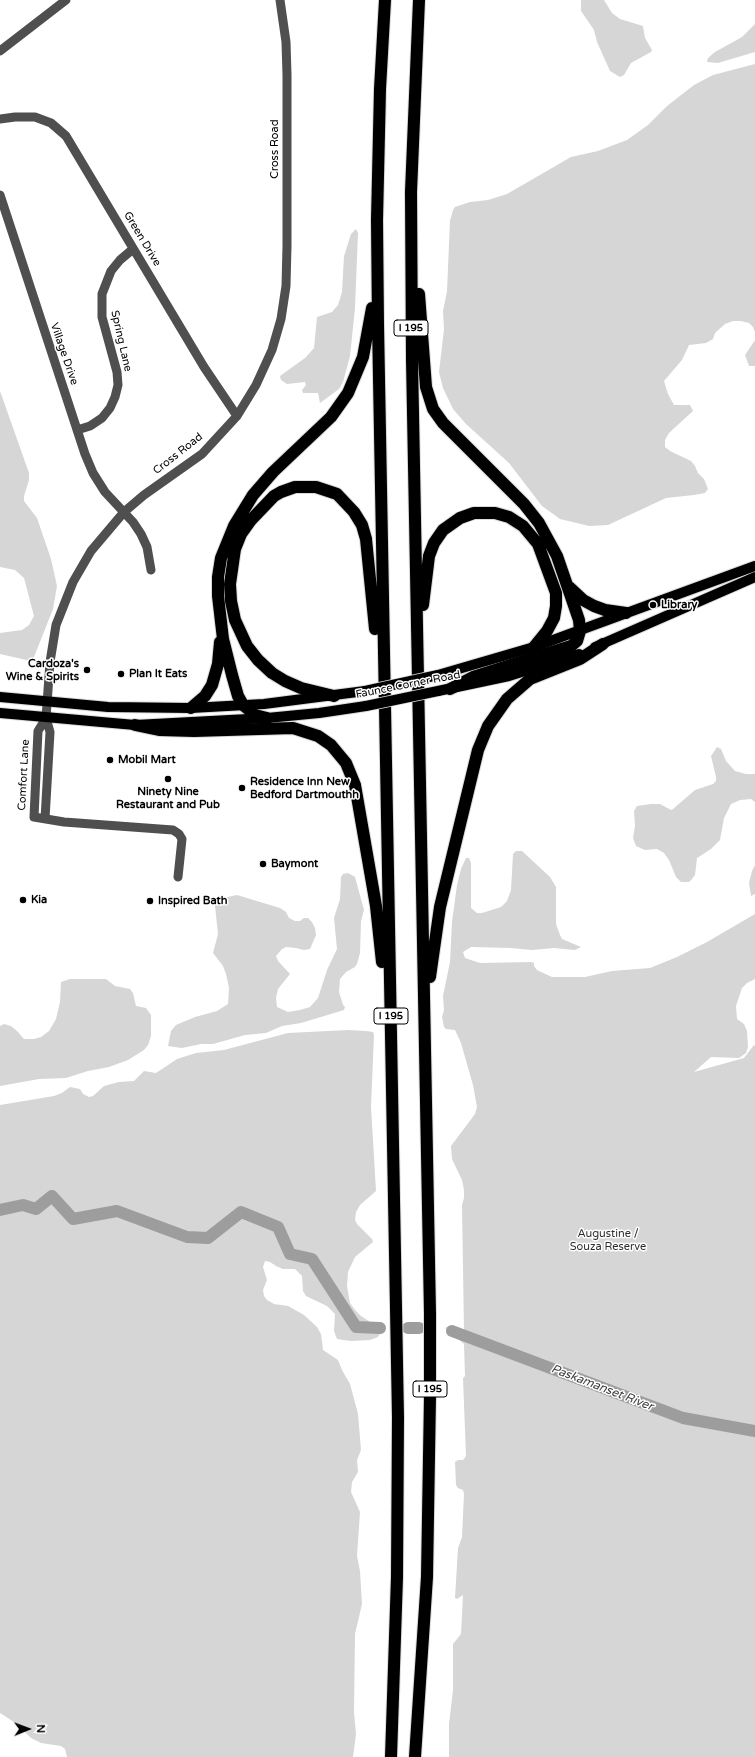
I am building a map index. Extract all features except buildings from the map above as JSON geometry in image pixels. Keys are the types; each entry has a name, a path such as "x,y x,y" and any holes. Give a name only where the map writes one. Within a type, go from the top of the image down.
{"highway":[{"name":"I 195","path":"385,0 378,164 377,276 398,1438 397,1577 391,1757"},
{"name":"I 195","path":"415,1757 425,1616 430,1445 430,1313 412,367 411,225 413,130 419,0"},
{"path":"411,225 419,286 425,379 430,402 443,423 524,504 539,523 557,556 578,620 580,631 577,641 571,646 473,677 450,689"},
{"path":"191,708 205,696 212,685 218,664 221,626 218,577 221,558 228,536 246,504 259,487 331,417 348,392 363,356 377,276"},
{"path":"334,696 301,688 278,678 265,668 247,646 238,629 233,611 230,575 234,553 241,534 261,507 274,496 288,489 309,486 330,491 349,505 358,519 364,532 367,547 376,636 384,676"},
{"path":"418,656 426,574 431,549 438,536 449,525 460,518 481,512 503,514 516,521 529,531 542,553 555,587 556,606 550,626 534,647"},
{"path":"567,586 582,600 594,606 605,610 626,613"},
{"path":"221,626 238,696 243,705 255,715 267,718"},
{"path":"425,1020 434,938 440,907 478,750 486,730 502,705 517,689 530,679 580,659 603,644"},
{"path":"135,725 159,730 194,731 293,728 318,736 336,749 346,763 355,785 372,881 382,962 391,1010"}],"main road":[{"name":"Faunce Corner Road","path":"0,697 122,708 191,708 243,705 334,696 365,691 438,675 534,647 755,566"},
{"name":"Faunce Corner Road","path":"0,713 135,725 267,718 319,713 366,706 450,689 533,669 603,644 755,577"},
{"path":"707,584 714,595"}],"street":[{"path":"0,51 66,0"},
{"name":"Cross Road","path":"46,718 54,636 68,592 91,551 124,512 144,495 202,454 237,416 256,385 272,350 281,319 286,286 287,78 286,42 280,0"},
{"name":"Green Drive","path":"0,120 22,116 35,117 52,123 62,131 213,381 237,416"},
{"name":"Village Drive","path":"0,195 85,454 93,473 109,496 137,528 144,541 151,570"},
{"name":"Spring Lane","path":"78,430 90,426 102,418 110,408 115,397 118,385 117,372 102,317 102,294 111,271 132,249"},
{"name":"Comfort Lane","path":"46,718 50,732 45,819 34,817 38,731 46,718"},
{"path":"45,819 171,830 177,832 181,836 182,842 178,877"}],"green space":[{"path":"581,0 604,0 612,13 620,19 643,26 645,38 652,50 651,52 631,63 624,75 620,77 610,71 597,42 594,30 581,11"},
{"path":"755,24 755,52 718,63 707,62 708,58 715,52 742,37"},
{"path":"755,64 755,332 749,323 733,321 725,324 715,333 713,339 706,343 689,345 682,360 664,381 668,394 674,405 690,405 693,411 669,433 665,440 665,447 691,461 698,473 704,479 708,489 705,493 666,498 608,525 589,526 560,519 542,506 509,463 466,424 453,409 443,388 439,372 444,329 443,311 447,291 450,221 453,210 455,207 470,202 488,200 507,194 571,157 598,151 627,140 648,125 667,106 694,85 713,75"},
{"path":"356,229 358,233 355,308 350,356 343,382 339,389 320,403 318,393 303,393 302,390 306,385 305,382 287,384 281,380 280,376 305,358 314,348 317,317 332,312 338,305 342,292 344,256 351,234"},
{"path":"755,340 755,366 749,366 745,355"},
{"path":"0,391 29,473 29,480 24,501 37,518 51,559 57,586 53,609 34,657 31,661 0,654 0,633 22,630 29,625 34,616 24,578 15,570 0,567"},
{"path":"717,747 721,749 726,761 735,771 746,774 755,774 755,802 751,799 740,800 731,804 724,818 720,840 711,849 697,858 695,875 692,879 689,882 681,882 676,877 669,860 664,853 657,849 645,850 636,846 633,838 635,826 634,811 637,806 651,804 660,804 671,810 695,790 713,784 716,781 716,777 711,756"},
{"name":"Augustine / Souza Reserve","path":"516,851 522,851 550,877 556,887 556,924 560,935 562,939 581,947 575,950 554,948 532,950 471,947 463,952 465,958 480,963 531,962 534,963 537,970 552,977 585,977 612,971 650,968 707,942 755,914 755,979 747,983 742,988 736,1006 737,1019 744,1024 747,1031 748,1047 746,1053 739,1058 711,1057 694,1072 744,1058 754,1045 755,1046 755,1757 449,1757 449,1724 453,1690 453,1644 461,1634 463,1595 457,1599 455,1598 458,1548 462,1537 464,1494 463,1490 458,1488 456,1485 455,1462 458,1460 463,1460 466,1456 463,1378 465,1376 464,1344 445,1328 449,1326 460,1331 464,1331 462,1205 464,1190 462,1180 452,1159 451,1146 475,1114 477,1107 473,1085 461,1043 455,1030 446,1029 444,1027 442,1017 444,1010 443,996 450,962 452,922 457,885 461,869 466,858 469,858 471,863 471,908 477,913 482,913 501,907 507,901 511,890 513,854"},
{"path":"755,865 755,894 751,896 749,883"},
{"path":"348,873 355,877 364,910 361,921 360,953 357,964 355,967 346,972 340,979 339,992 345,1007 344,1010 301,1023 282,1026 266,1033 245,1035 213,1044 201,1044 182,1048 168,1046 171,1031 176,1025 195,1017 217,1011 228,1004 229,988 226,974 223,966 213,953 218,934 215,906 223,898 237,895 280,908 286,912 289,918 295,921 308,918 312,922 316,935 310,949 304,950 286,947 276,956 278,961 290,974 278,989 276,998 277,1007 288,1012 310,1007 318,998 327,970 337,949 334,918 340,899 341,877 343,874"},
{"path":"70,979 106,979 115,986 130,989 133,993 136,1006 146,1008 151,1015 151,1036 148,1045 144,1050 128,1060 109,1067 88,1071 66,1078 39,1079 0,1086 0,1026 4,1024 11,1026 24,1039 41,1037 49,1031 56,1019 60,1002 61,982"},
{"path":"348,1030 373,1032 374,1035 371,1107 376,1191 360,1205 356,1212 355,1220 357,1224 372,1239 373,1242 355,1257 348,1272 347,1286 350,1303 355,1310 361,1316 378,1327 381,1332 378,1337 370,1340 351,1341 337,1339 334,1331 335,1314 327,1306 306,1296 303,1291 302,1276 295,1269 283,1269 265,1261 263,1267 267,1280 263,1290 264,1296 267,1300 274,1304 288,1306 304,1315 317,1327 321,1334 323,1350 338,1360 350,1384 358,1414 361,1450 357,1460 358,1472 352,1482 351,1492 360,1512 357,1556 360,1571 362,1604 355,1634 354,1712 356,1734 353,1757 67,1757 65,1749 61,1746 41,1743 31,1738 17,1724 0,1713 0,1105 54,1096 62,1093 70,1087 80,1089 83,1094 89,1097 93,1096 104,1086 119,1082 134,1081 144,1071 156,1073 177,1059 196,1053 224,1050 288,1033"}],"waterway":[{"name":"Paskamanset River","path":"0,1210 23,1205 36,1209 52,1196 73,1219 117,1211 187,1237 208,1238 241,1212 278,1227 290,1254 312,1259 356,1327 380,1328"},
{"name":"Paskamanset River","path":"408,1328 419,1328"},
{"name":"Paskamanset River","path":"452,1331 683,1418 755,1431"}],"place":[{"name":"Library","path":"653,605"},
{"name":"Cardoza's Wine & Spirits","path":"87,670"},
{"name":"Plan It Eats","path":"121,674"},
{"name":"Mobil Mart","path":"110,760"},
{"name":"Ninety Nine Restaurant and Pub","path":"168,779"},
{"name":"Residence Inn New Bedford Dartmouthh","path":"242,788"},
{"name":"Baymont","path":"263,864"},
{"name":"Kia","path":"23,900"},
{"name":"Inspired Bath","path":"150,901"}]}
